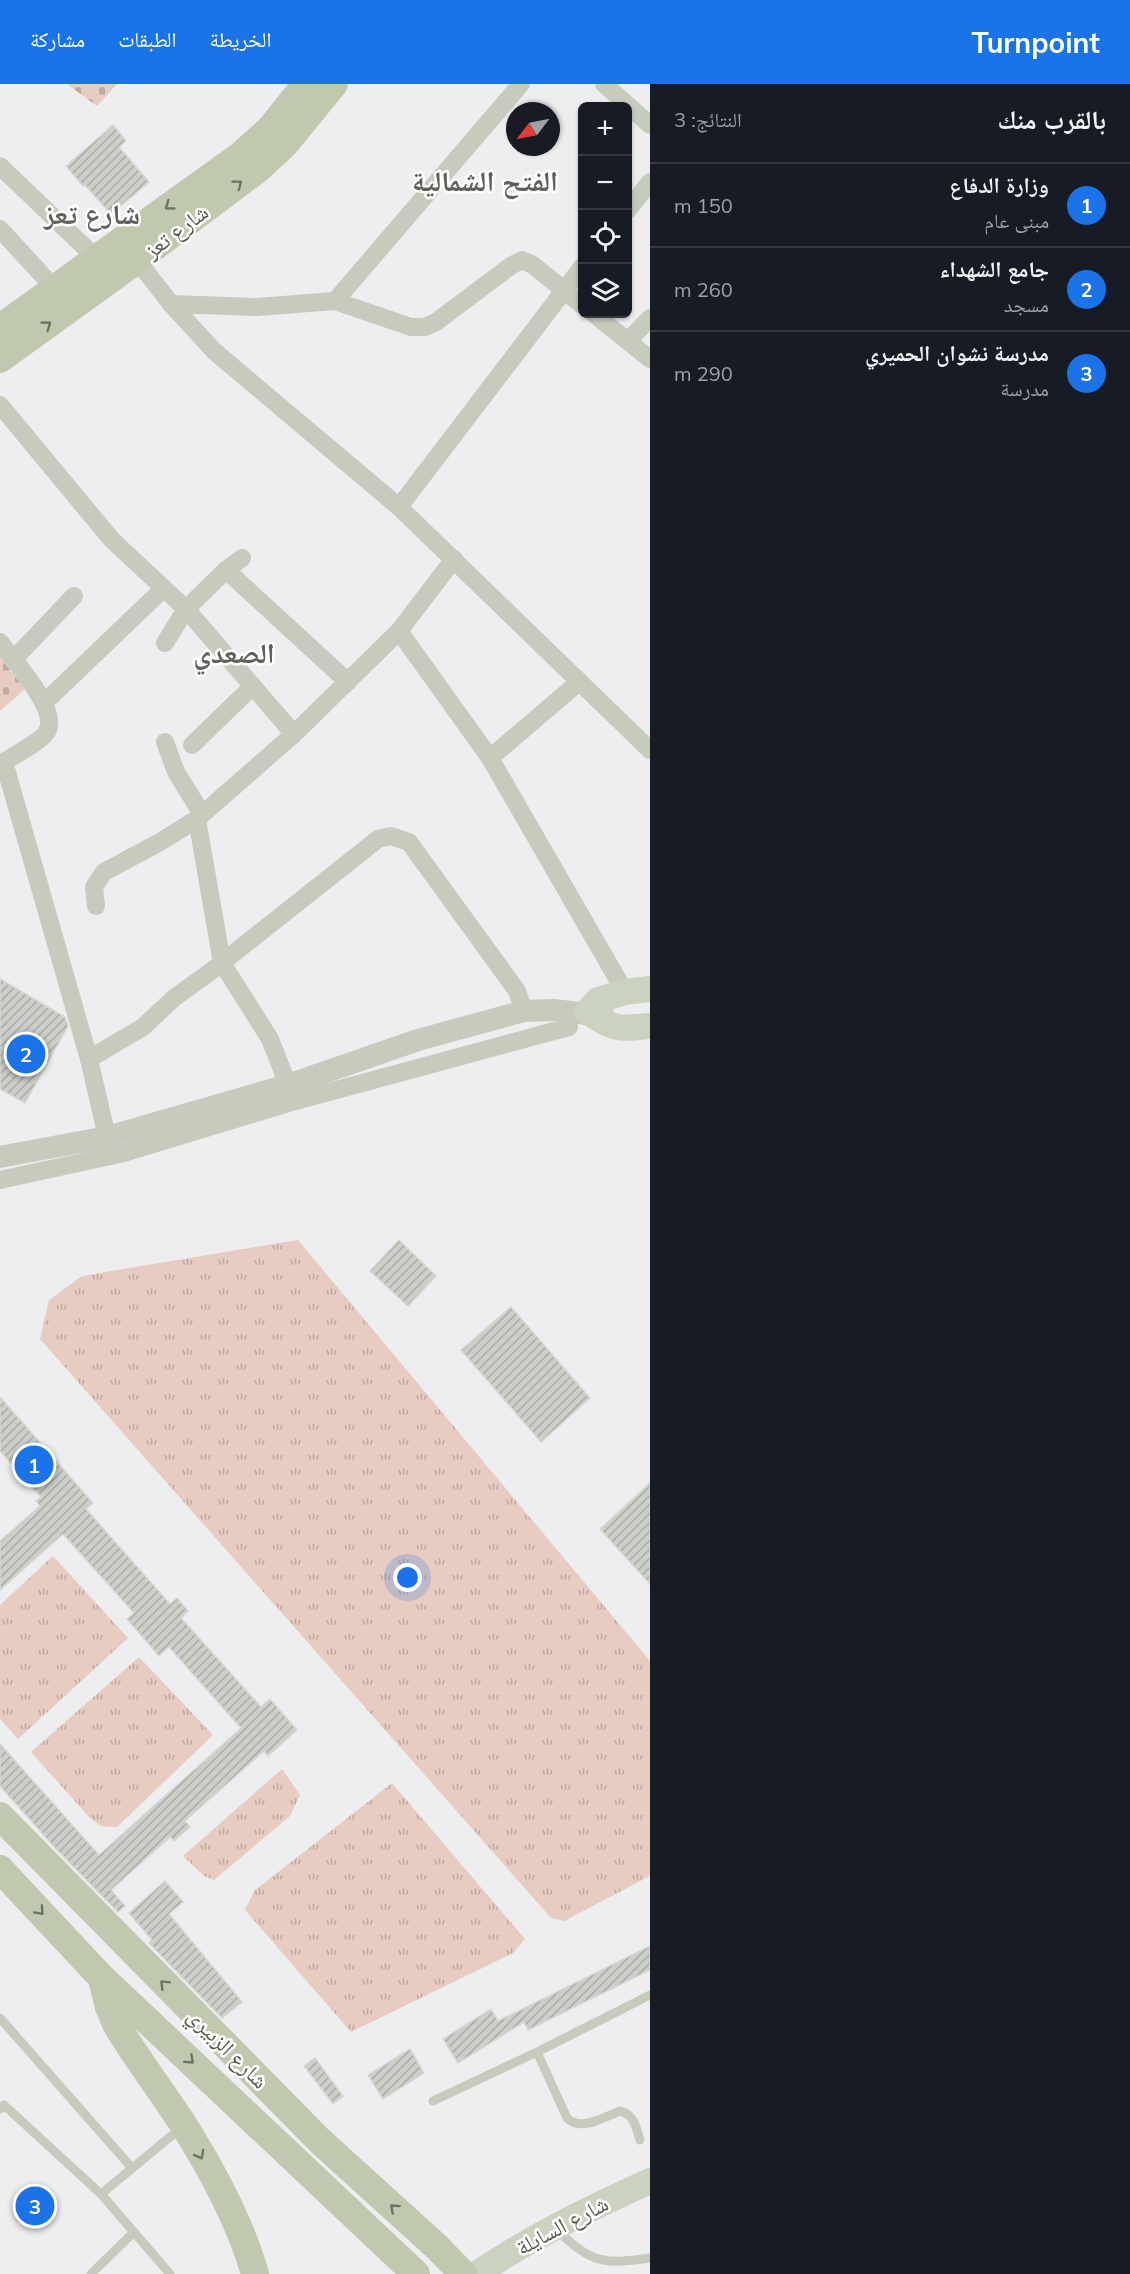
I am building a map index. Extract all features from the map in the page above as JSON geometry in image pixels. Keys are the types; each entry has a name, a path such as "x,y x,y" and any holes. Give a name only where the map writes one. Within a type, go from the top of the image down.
{"main road":[{"name":"شارع تعز","path":"0,359 258,169 306,84"},
{"name":"شارع تعز","path":"0,328 241,155 277,137 334,84"},
{"path":"650,989 599,1011 610,1026 623,1030 650,1026"},
{"name":"شارع الزبيري","path":"0,1816 12,1835 320,2141 437,2247 463,2274"},
{"name":"شارع الزبيري","path":"0,1869 101,1977 415,2273"},
{"path":"101,1977 116,2024 184,2126 225,2198 249,2263"},
{"name":"شارع السايلة","path":"477,2274 554,2227 650,2181"}],"street":[{"path":"335,301 521,84"},
{"path":"604,84 650,125"},
{"path":"0,166 97,259"},
{"path":"632,204 650,182"},
{"path":"0,229 55,289"},
{"path":"137,260 171,304 214,351 399,507 650,750"},
{"path":"171,304 257,308 335,301 411,327 425,327 436,322 512,265 522,261 533,265 578,301"},
{"path":"399,507 578,272"},
{"path":"599,318 650,359"},
{"path":"628,341 650,318"},
{"path":"0,405 112,540 186,609 294,734"},
{"path":"165,643 186,609 226,570 242,558"},
{"path":"96,906 94,887 104,872 160,842 199,817 294,734 399,631 454,559"},
{"path":"226,570 348,682"},
{"path":"45,702 164,589"},
{"path":"13,660 74,596"},
{"path":"399,631 490,758 599,1011"},
{"path":"0,642 45,702 51,720 46,734 4,762 89,1059 106,1137"},
{"path":"490,758 579,682"},
{"path":"192,745 253,686"},
{"path":"165,742 176,772 199,817 222,963 270,1039 288,1084"},
{"path":"89,1059 143,1027 174,998 222,963 378,839 391,836 409,842 517,991 524,1011"},
{"path":"0,1179 124,1153 599,1011 650,1001"},
{"path":"0,1157 106,1137 288,1084 418,1040 524,1011 650,1014"}],"lane":[{"path":"433,2101 649,1998"},
{"path":"0,2019 132,2168"},
{"path":"537,2052 567,2118 571,2122 582,2125 620,2111 625,2112 632,2118 640,2140"},
{"path":"0,2109 4,2105 101,2194 170,2274"},
{"path":"101,2194 184,2126"},
{"path":"554,2227 582,2252 597,2259 618,2263 650,2258"},
{"path":"92,2274 134,2232"}],"green space":[{"path":"67,84 117,84 97,106"},
{"path":"0,657 25,689 0,711"},
{"path":"298,1240 650,1661 650,1876 564,1921 551,1918 40,1339 49,1300 82,1276"},
{"path":"53,1556 128,1638 18,1739 0,1719 0,1605"},
{"path":"139,1657 213,1735 117,1827 101,1826 90,1818 31,1752"},
{"path":"282,1769 300,1795 290,1816 214,1880 204,1876 183,1856"},
{"path":"392,1783 525,1939 513,1953 351,2032 245,1910 254,1891"}],"building":[{"path":"113,125 126,141 119,147 149,182 111,214 66,166"},
{"path":"0,979 65,1017 68,1026 25,1103 0,1089"},
{"path":"399,1240 436,1276 408,1306 370,1271"},
{"path":"511,1307 590,1398 541,1442 461,1350"},
{"path":"0,1397 93,1503 86,1509 170,1604 177,1598 188,1611 181,1618 261,1707 270,1699 297,1730 268,1756 264,1751 185,1821 190,1827 174,1841 170,1837 111,1890 125,1906 118,1912 58,1851 0,1786 0,1744 99,1855 241,1728 169,1647 159,1656 127,1619 134,1613 63,1534 0,1590 0,1541 40,1506 36,1501 41,1497 0,1451"},
{"path":"650,1483 650,1584 600,1529"},
{"path":"165,1881 183,1902 169,1914 242,2002 222,2018 149,1943 152,1940 129,1913"},
{"path":"650,1946 650,1970 528,2030 524,2022 458,2063 443,2039 491,2009 498,2021"},
{"path":"410,2049 424,2073 383,2099 368,2075"},
{"path":"315,2058 343,2096 333,2104 304,2066"}],"place":[{"name":"جامع الشهداء","path":"26,1054"},
{"name":"وزارة الدفاع","path":"34,1465"},
{"name":"مدرسة نشوان الحميري","path":"35,2206"}],"district":[{"name":"الفتح الشمالية","path":"485,181"},
{"name":"شارع تعز","path":"92,214"},
{"name":"الصعدي","path":"234,653"}]}
